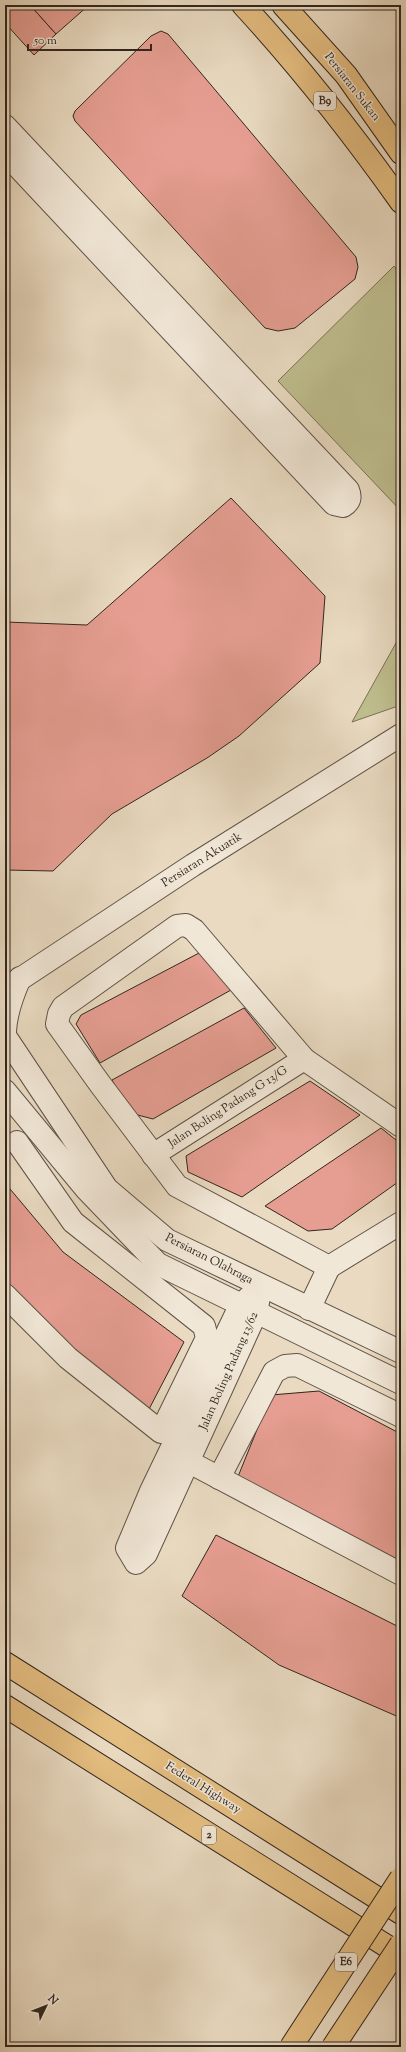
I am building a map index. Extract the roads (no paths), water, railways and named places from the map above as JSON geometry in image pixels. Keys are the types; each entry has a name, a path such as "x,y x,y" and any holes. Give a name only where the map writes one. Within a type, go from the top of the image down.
{"main road":[{"name":"B9","path":"243,5 286,52 367,154 401,202"},
{"name":"Persiaran Sukan","path":"283,5 346,76 401,153"},
{"name":"Federal Highway","path":"5,1663 401,1913"},
{"name":"2","path":"9,1710 401,1956"},
{"name":"E6","path":"291,2047 401,1878"},
{"path":"333,2047 401,1944"}],"street":[{"path":"5,126 348,490 350,496 348,502 343,506 334,504 5,153"},
{"name":"Persiaran Akuatik","path":"13,983 193,865 401,735"},
{"path":"329,1267 177,1186 58,1024 59,1014 63,1007 177,926 186,925 194,930 304,1059 401,1126"},
{"path":"5,1031 5,1020 11,999 13,983"},
{"name":"Persiaran Olahraga","path":"5,1036 108,1189 167,1240 401,1352"},
{"name":"Jalan Boling Padang G 13/G","path":"153,1155 304,1059"},
{"name":"Persiaran Olahraga","path":"5,1090 87,1190 158,1264 401,1383"},
{"path":"5,1295 68,1358 161,1432 207,1338 204,1326 73,1222 11,1146 37,1128"},
{"path":"309,1309 329,1267 399,1228"},
{"path":"194,1282 202,1294 222,1345"},
{"name":"Jalan Boling Padang 13/62","path":"248,1309 204,1470 160,1495 170,1451 222,1345 248,1309 261,1286"},
{"path":"204,1470 274,1372 284,1366 298,1365 401,1416"},
{"path":"170,1451 401,1574"}],"tram line":[{"path":"389,5 401,14"}]}
